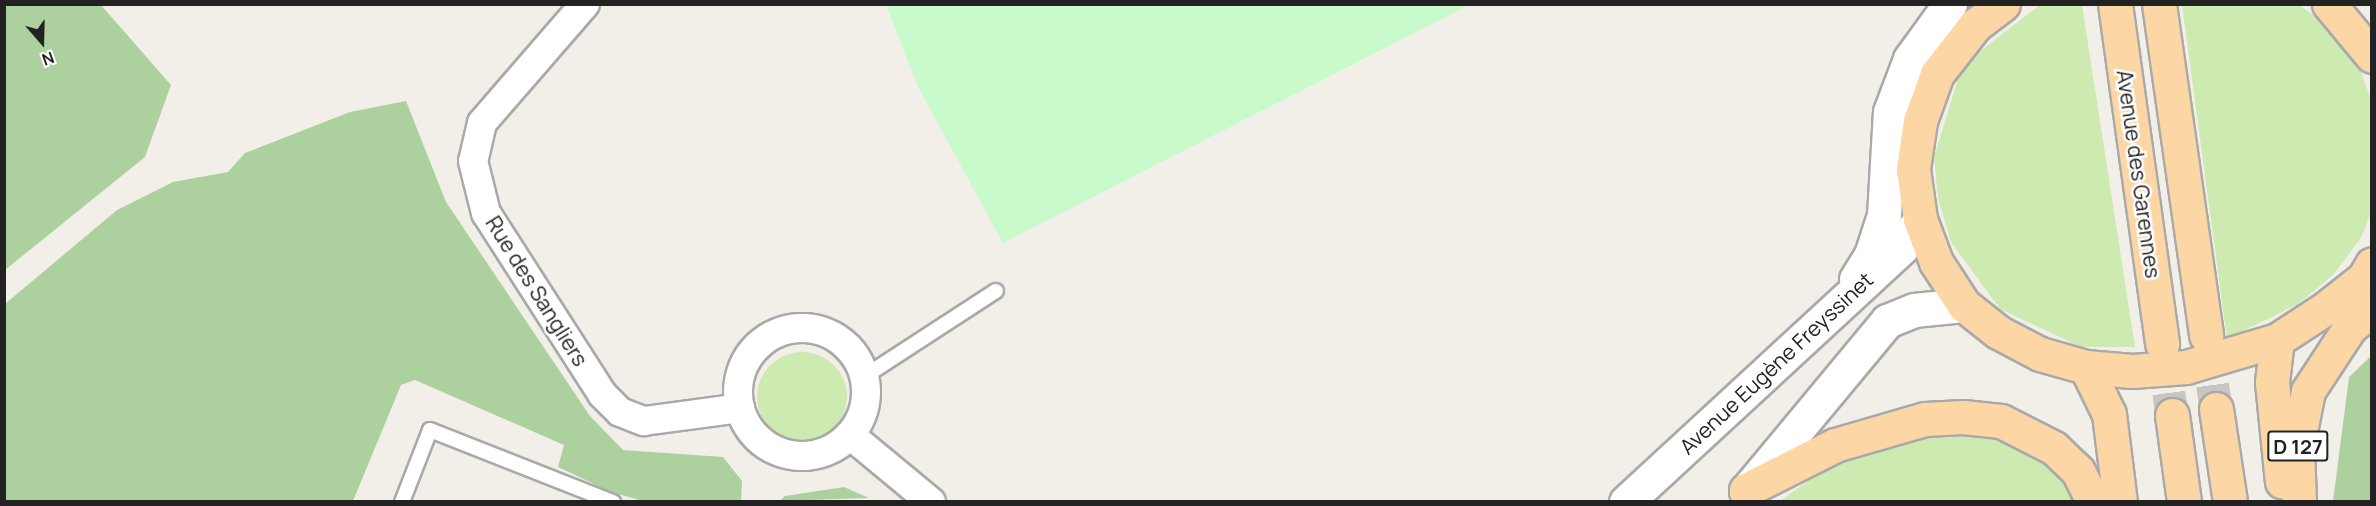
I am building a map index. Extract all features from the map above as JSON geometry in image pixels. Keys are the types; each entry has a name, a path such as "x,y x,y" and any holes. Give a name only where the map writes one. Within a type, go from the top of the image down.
{"main road":[{"path":"2003,4 1979,14 1937,74 1920,122 1912,169 1920,219 1936,262 1964,305 2019,343 2086,367 2132,371 2186,366 2277,340 2369,272"},
{"name":"Avenue des Garennes","path":"2115,4 2162,344"},
{"name":"Avenue des Garennes","path":"2159,4 2206,336"},
{"path":"2329,4 2372,56"},
{"name":"D 127","path":"2299,501 2297,447 2308,391 2350,327 2372,310"},
{"path":"2277,340 2271,382 2284,501"},
{"path":"2086,367 2109,414 2120,501"},
{"path":"2216,410 2229,501"},
{"path":"2172,415 2184,501"},
{"path":"1742,496 1835,445 1925,419 1963,417 2001,421 2031,433 2078,471 2093,501"}],"street":[{"name":"Rue des Sangliers","path":"585,4 511,83 482,123 473,161 486,213 602,394 620,412 644,421 740,408"},
{"path":"1840,304 1871,255 1884,215 1890,112 1910,59 1950,4"},
{"name":"Avenue Eugène Freyssinet","path":"1626,501 1902,247 1920,219"},
{"path":"1742,496 1887,321 1914,310 1964,305"},
{"path":"798,328 840,340 865,376 865,407 850,435 816,455 777,451 747,426 740,408 738,386 751,355 776,334 798,328"},
{"path":"850,435 931,501"}],"lane":[{"path":"865,376 996,291"},
{"path":"402,501 430,430 613,501"}],"green space":[{"path":"5,4 101,5 171,85 145,157 5,270"},
{"path":"886,5 1469,5 1003,243 918,87"},
{"path":"2040,5 2082,5 2135,347 2081,347 2000,309 1951,242 1938,198 1934,157 1958,79 1979,52"},
{"path":"2182,5 2299,5 2326,24 2359,67 2371,100 2371,212 2361,238 2333,275 2298,304 2227,339"},
{"path":"406,101 446,202 590,416 623,450 723,457 742,481 741,501 643,501 611,492 558,467 564,445 415,380 401,385 353,501 5,501 5,304 117,210 173,182 228,172 245,153 350,112"},
{"path":"802,352 819,356 834,365 843,380 847,397 843,414 834,429 819,438 802,442 785,438 770,429 761,414 757,397 761,380 770,365 785,356"},
{"path":"2371,356 2371,501 2333,501 2349,377"},
{"path":"2002,431 2047,456 2081,502 1778,502 1846,455 1938,433"},
{"path":"844,487 869,498 780,501 785,496"}],"tunnel":[{"path":"2206,336 2216,409"},
{"path":"2162,344 2172,415"}]}
